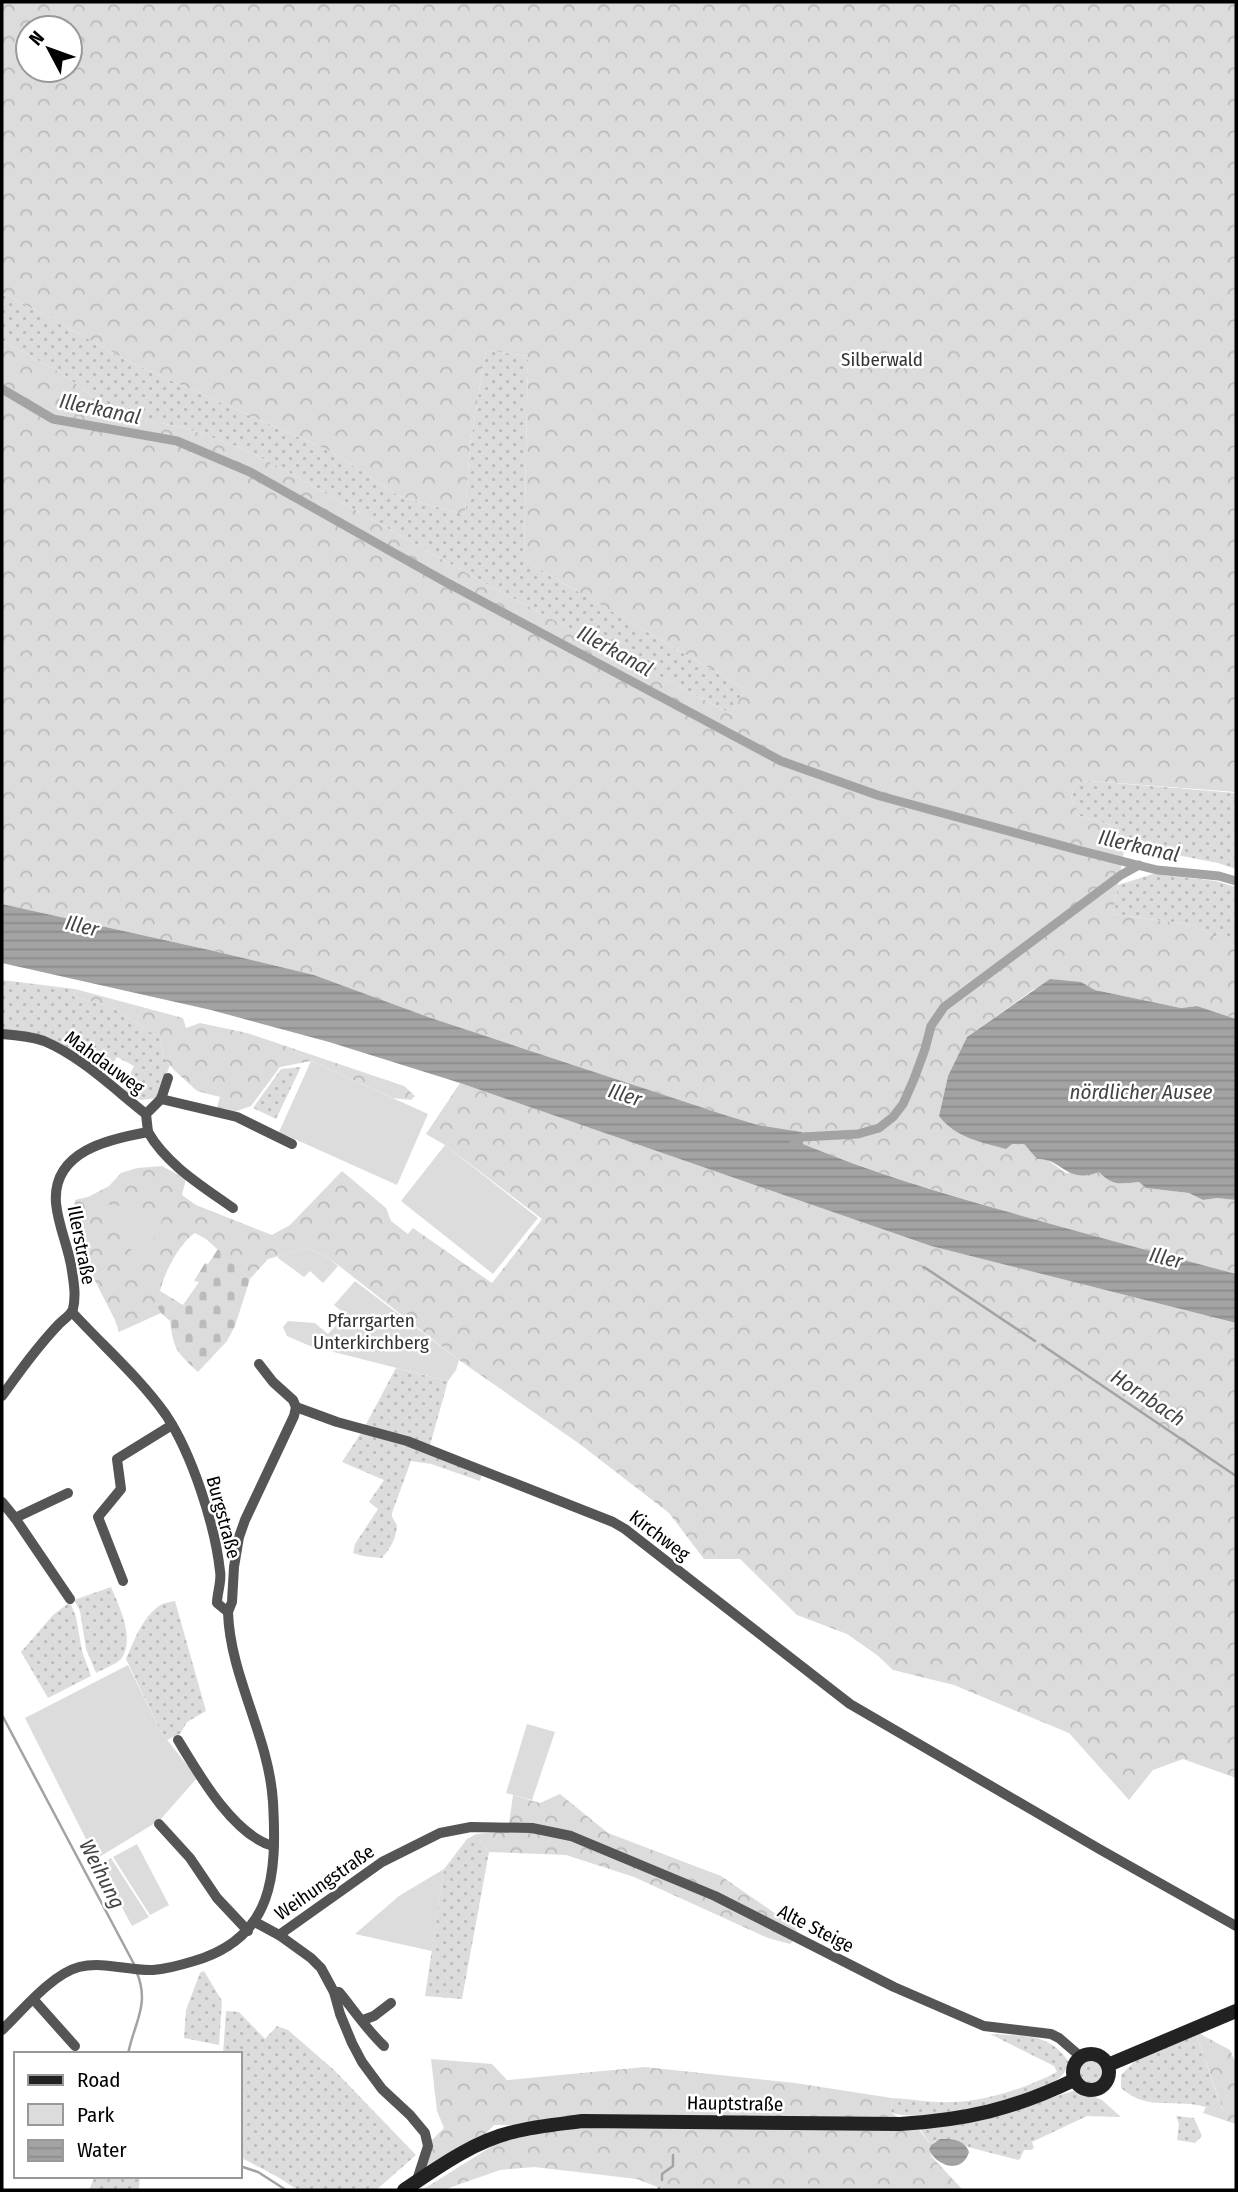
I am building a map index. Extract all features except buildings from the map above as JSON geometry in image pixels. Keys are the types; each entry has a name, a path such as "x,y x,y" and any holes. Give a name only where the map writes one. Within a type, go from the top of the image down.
{"main road":[{"path":"1108,2065 1236,2011"},
{"path":"1088,2054 1098,2055 1108,2065 1108,2079 1099,2089 1083,2089 1074,2080 1073,2068 1081,2057 1088,2054"},
{"name":"Hauptstraße","path":"404,2190 474,2147 510,2132 532,2128 583,2121 900,2124 941,2121 993,2112 1074,2080"}],"street":[{"name":"Mahdauweg","path":"2,1034 22,1035 44,1041 74,1058 146,1114"},
{"path":"168,1078 161,1100 146,1114 148,1132 158,1149 233,1208"},
{"path":"161,1100 237,1117 292,1144"},
{"name":"Illerstraße","path":"2,1396 45,1339 72,1312 75,1293 70,1257 56,1205 58,1182 79,1154 93,1145 148,1132"},
{"name":"Burgstraße","path":"72,1312 143,1388 170,1426 191,1466 210,1524 221,1574 218,1603 229,1612 232,1650 262,1744 273,1800 273,1846 265,1898 255,1922"},
{"name":"Kirchweg","path":"259,1364 273,1382 293,1400 296,1407 359,1429 407,1441 613,1522 850,1704 1236,1926"},
{"path":"229,1612 239,1536 296,1407"},
{"path":"123,1581 98,1517 121,1489 117,1459 170,1426"},
{"path":"15,1518 68,1493"},
{"path":"2,1503 70,1599"},
{"path":"178,1740 217,1802 253,1836 273,1846"},
{"path":"159,1824 190,1858 217,1898 247,1931"},
{"name":"Weihungstraße","path":"2,2030 58,1978 77,1968 93,1965 159,1969 202,1958 227,1947 255,1922 279,1935 382,1862 440,1833 471,1827 532,1828"},
{"name":"Alte Steige","path":"532,1828 571,1836 715,1896 894,1987 984,2026 1051,2034 1081,2057"},
{"path":"279,1935 321,1968 334,1992 344,2024 362,2062 382,2089 425,2133 429,2146 417,2181"},
{"path":"334,1992 339,1992 363,2020 371,2034 384,2046"},
{"path":"34,2000 75,2046"},
{"path":"363,2020 374,2016 391,2003"}],"green space":[{"name":"Silberwald","path":"2,2 1236,2 1236,792 1090,781 1076,783 1071,797 1077,815 1118,827 1125,845 1113,914 1192,925 1236,947 1236,1019 1197,1006 1181,1008 1095,990 1080,982 1034,989 967,1037 948,1076 939,1116 956,1132 977,1140 1024,1144 1037,1159 1045,1158 1066,1173 1100,1172 1122,1184 1139,1182 1146,1188 1189,1193 1203,1200 1236,1200 1236,1274 903,1180 803,1144 801,1132 758,1125 728,1116 431,1018 314,975 2,904 2,342 61,373 118,415 186,428 272,463 479,580 731,714 745,689 524,560 528,356 486,350 470,445 465,515 399,496 332,452 134,364 2,292"},
{"path":"2,292 134,364 332,452 399,496 465,515 470,445 486,350 528,356 524,560 745,689 731,714 479,580 272,463 186,428 118,415 61,373 2,342"},
{"path":"1090,781 1236,793 1236,869 1125,845 1118,827 1077,815 1071,797 1076,783"},
{"path":"1153,874 1216,881 1236,887 1236,947 1192,925 1113,914 1118,885"},
{"path":"2,980 75,989 74,997 110,1006 160,1038 164,1058 170,1065 157,1098 141,1100 125,1091 124,1087 134,1066 117,1057 104,1077 65,1048 2,1031"},
{"path":"75,989 183,1018 186,1028 200,1023 247,1033 404,1086 415,1096 411,1100 393,1098 311,1061 280,1067 251,1106 234,1112 217,1107 220,1097 197,1091 164,1058 160,1038 110,1006 74,997"},
{"path":"311,1061 428,1114 397,1185 279,1132"},
{"path":"301,1067 276,1119 253,1108 281,1069"},
{"path":"460,1083 931,1246 1236,1323 1236,1778 1183,1759 1153,1770 1129,1800 1069,1733 954,1685 893,1670 847,1634 797,1615 740,1559 704,1559 669,1513 581,1445 459,1360 329,1258 307,1248 268,1259 250,1279 206,1239 195,1233 181,1247 168,1270 160,1294 161,1313 119,1332 72,1236 75,1200 88,1197 109,1186 121,1173 137,1168 162,1166 186,1179 182,1195 196,1205 272,1235 290,1225 342,1171 386,1208 391,1221 408,1234 413,1228 492,1283 542,1219 445,1145 426,1134"},
{"path":"445,1145 538,1218 493,1274 401,1201"},
{"path":"95,1203 166,1211 143,1265"},
{"path":"307,1248 329,1258 338,1266 323,1283 310,1271 304,1277 278,1258"},
{"path":"218,1249 250,1279 235,1326 227,1341 198,1372 178,1350 170,1321 157,1306 160,1291 183,1305 199,1282 194,1281 205,1263 208,1264"},
{"name":"Pfarrgarten Unterkirchberg","path":"355,1281 459,1360 448,1381 310,1346 287,1336 283,1327 288,1321 315,1323 328,1334 346,1315 334,1305"},
{"path":"396,1368 448,1381 430,1445 364,1428"},
{"path":"361,1433 407,1445 482,1474 480,1481 431,1464 411,1461 392,1513 397,1525 390,1546 382,1558 353,1553 355,1544 378,1509 369,1502 384,1480 342,1462"},
{"path":"111,1587 125,1623 127,1642 121,1659 96,1673 86,1649 80,1611 74,1600"},
{"path":"175,1601 206,1711 187,1722 180,1734 167,1740 126,1659 139,1630 153,1611 161,1605"},
{"path":"70,1602 91,1676 48,1698 21,1652 53,1615"},
{"path":"128,1665 161,1732 197,1778 160,1820 96,1859 25,1718"},
{"path":"527,1724 555,1732 532,1800 506,1793"},
{"path":"560,1794 608,1833 721,1876 795,1927 799,1936 790,1944 768,1938 634,1877 566,1855 489,1852 476,1834 508,1831 513,1795 540,1803"},
{"path":"476,1834 489,1852 462,1999 425,1996 444,1869 467,1839"},
{"path":"137,1844 169,1905 150,1915 113,1857"},
{"path":"111,1858 149,1917 132,1926 99,1865"},
{"path":"444,1869 432,1951 355,1934 399,1896"},
{"path":"204,1971 222,2001 219,2045 184,2038 186,2010 200,1973"},
{"path":"226,2011 239,2012 265,2039 277,2026 288,2030 334,2070 416,2155 376,2190 298,2190 242,2158 242,2052 223,2052"},
{"path":"1195,2031 1223,2111 1194,2105 1145,2101 1121,2088 1121,2075 1138,2058"},
{"path":"1195,2031 1230,2050 1236,2064 1236,2124 1203,2113 1206,2107 1223,2110"},
{"path":"990,2034 1024,2036 1045,2041 1062,2053 1069,2063 1064,2073 1052,2083 1008,2101 929,2115 891,2113 892,2098 945,2102 978,2099 1020,2088 1057,2072 1054,2066"},
{"path":"1091,2054 1104,2059 1109,2072 1104,2085 1091,2090 1078,2085 1073,2072 1078,2059"},
{"path":"431,2059 492,2064 507,2080 645,2067 795,2083 892,2098 891,2113 918,2128 931,2145 929,2150 932,2157 963,2190 665,2190 637,2179 534,2167 500,2170 443,2190 422,2190 521,2125 494,2125 478,2141 421,2169 429,2143 444,2128 437,2111"},
{"path":"1076,2090 1102,2100 1121,2117 1087,2116 1032,2142 1034,2148 1024,2150 1018,2160 968,2147 960,2142 935,2141 931,2145 920,2129 1006,2112"},
{"path":"1176,2116 1194,2118 1202,2136 1195,2143 1177,2140 1179,2124"},
{"path":"94,2178 140,2178 139,2189 89,2190"}],"water":[{"name":"Iller","path":"2,904 314,975 431,1018 728,1116 758,1125 802,1132 803,1144 903,1180 1236,1274 1236,1323 931,1246 460,1083 329,1042 211,1010 2,963"},
{"name":"nördlicher Ausee","path":"1050,979 1081,982 1095,990 1181,1008 1197,1006 1236,1019 1236,1200 1203,1200 1189,1193 1146,1188 1139,1182 1117,1183 1108,1180 1099,1172 1088,1175 1071,1173 1052,1162 1037,1159 1024,1144 1012,1144 1006,1149 970,1138 953,1129 939,1116 948,1076 967,1037"},
{"path":"940,2139 964,2144 969,2152 966,2159 950,2166 938,2161 929,2150 931,2145"}],"waterway":[{"name":"Illerkanal","path":"2,389 53,419 177,441 250,472 442,580 781,761 880,796 1078,850 1157,870 1219,876 1236,881"},
{"path":"793,1145 802,1137 858,1134 879,1128 893,1117 903,1104 914,1079 931,1026 944,1007 1121,875 1139,865"},
{"name":"Hornbach","path":"924,1267 1035,1341"},
{"name":"Hornbach","path":"1042,1345 1236,1476"},
{"name":"Weihung","path":"2,1715 135,1966"},
{"name":"Weihung","path":"129,2052 141,2005 141,1984 137,1973"},
{"path":"662,2180 662,2174 673,2166 673,2155"},
{"name":"Weihung","path":"242,2167 258,2172 286,2190"}]}
